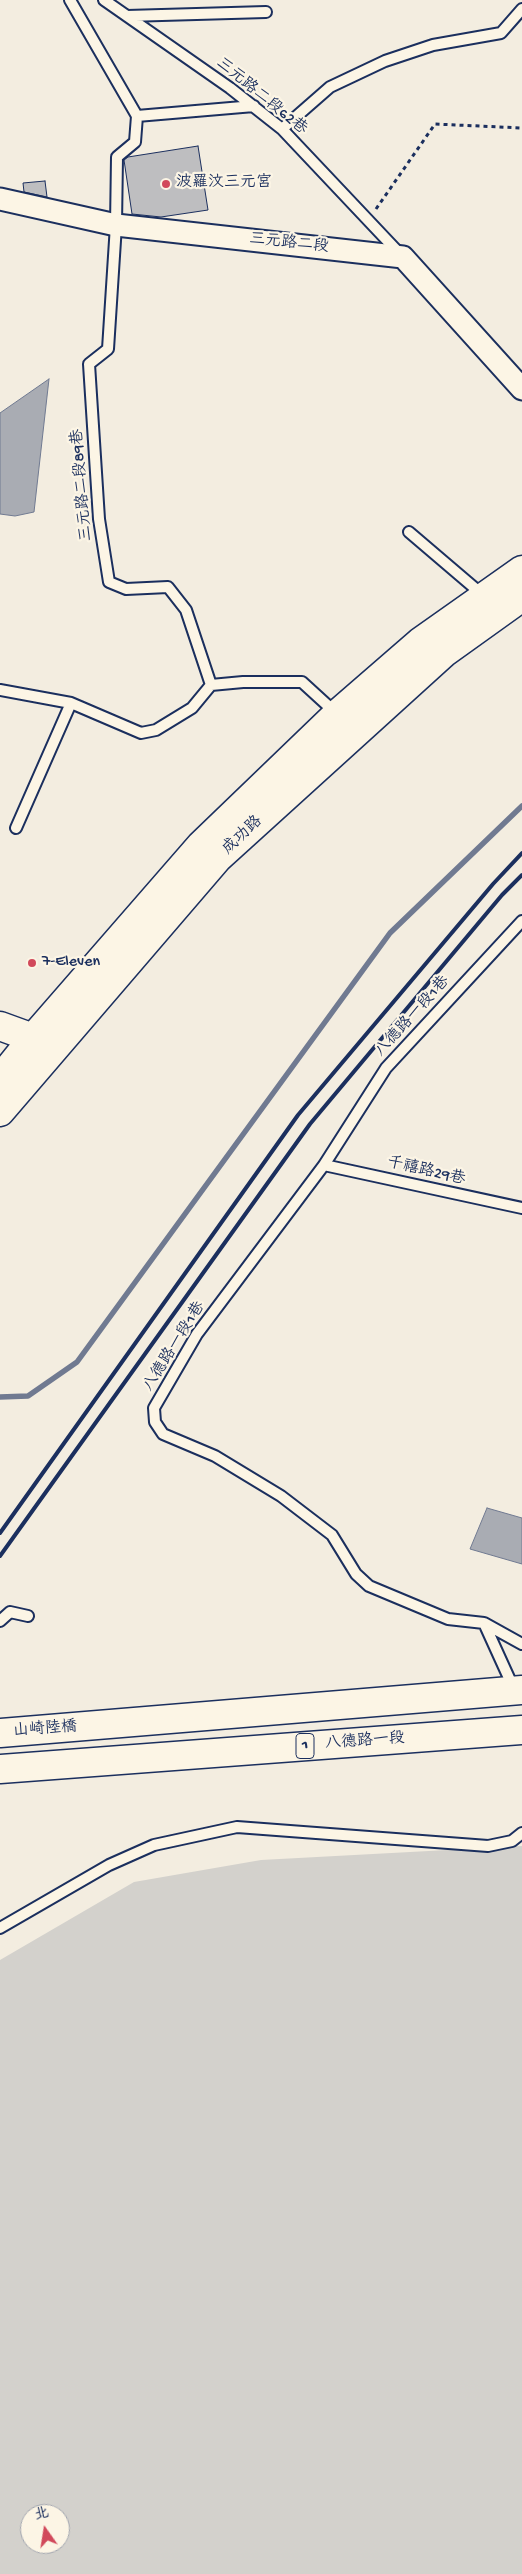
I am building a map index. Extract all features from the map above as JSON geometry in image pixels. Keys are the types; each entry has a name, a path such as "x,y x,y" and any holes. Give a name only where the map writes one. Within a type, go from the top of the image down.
{"street":[{"name":"三元路二段","path":"0,199 116,225 403,257"},
{"path":"403,257 522,389"},
{"name":"成功路","path":"0,1079 42,1044 420,642 522,570"},
{"name":"成功路","path":"344,724 522,597"},
{"path":"0,1026 42,1044"},
{"name":"成功路","path":"0,1112 42,1044"},
{"name":"山崎陸橋","path":"0,1733 520,1693"},
{"name":"八德路一段","path":"0,1769 522,1730"}],"lane":[{"path":"70,0 137,116 135,142 117,157 116,225"},
{"name":"三元路二段62巷","path":"104,0 254,106 282,129 403,257"},
{"path":"282,129 330,87 385,60 423,48 501,33 522,9"},
{"path":"127,16 266,12"},
{"path":"137,116 254,106"},
{"name":"三元路二段89巷","path":"116,225 108,349 89,364 99,519 109,582 126,590 168,587 186,610 212,685"},
{"path":"409,532 485,596"},
{"path":"0,690 71,703 141,733 156,730 192,708 212,685 302,682 344,724"},
{"path":"16,828 71,703"},
{"name":"八德路一段1巷","path":"484,1623 448,1619 369,1586 356,1574 332,1535 281,1496 223,1461 163,1434 154,1422 154,1408 197,1334 324,1165 386,1068 522,921"},
{"name":"千禧路29巷","path":"324,1165 522,1208"},
{"path":"0,1621 10,1612 28,1616"},
{"path":"484,1623 522,1644"},
{"path":"484,1623 520,1693"},
{"path":"0,1928 108,1864 145,1849 237,1827 488,1846 512,1841 522,1833"}],"path":[{"path":"368,220 434,124 522,128"}],"shaded area":[{"path":"49,379 34,512 15,516 0,514 0,413"},
{"path":"487,1508 522,1518 522,1564 470,1549"},
{"path":"522,1846 522,2574 0,2574 0,1960 134,1882 261,1860"}],"building":[{"name":"波羅汶三元宮","path":"198,146 208,210 161,217 132,214 124,160 128,157"},
{"path":"45,181 47,197 24,192 23,183"}],"waterway":[{"path":"0,1397 28,1396 77,1362 390,933 522,806"}],"railway":[{"path":"0,1533 298,1115 493,884 522,853"},
{"path":"0,1556 310,1124 502,895 522,875"}],"place":[{"name":"波羅汶三元宮","path":"166,184"},
{"name":"7-Eleven","path":"32,963"}]}
